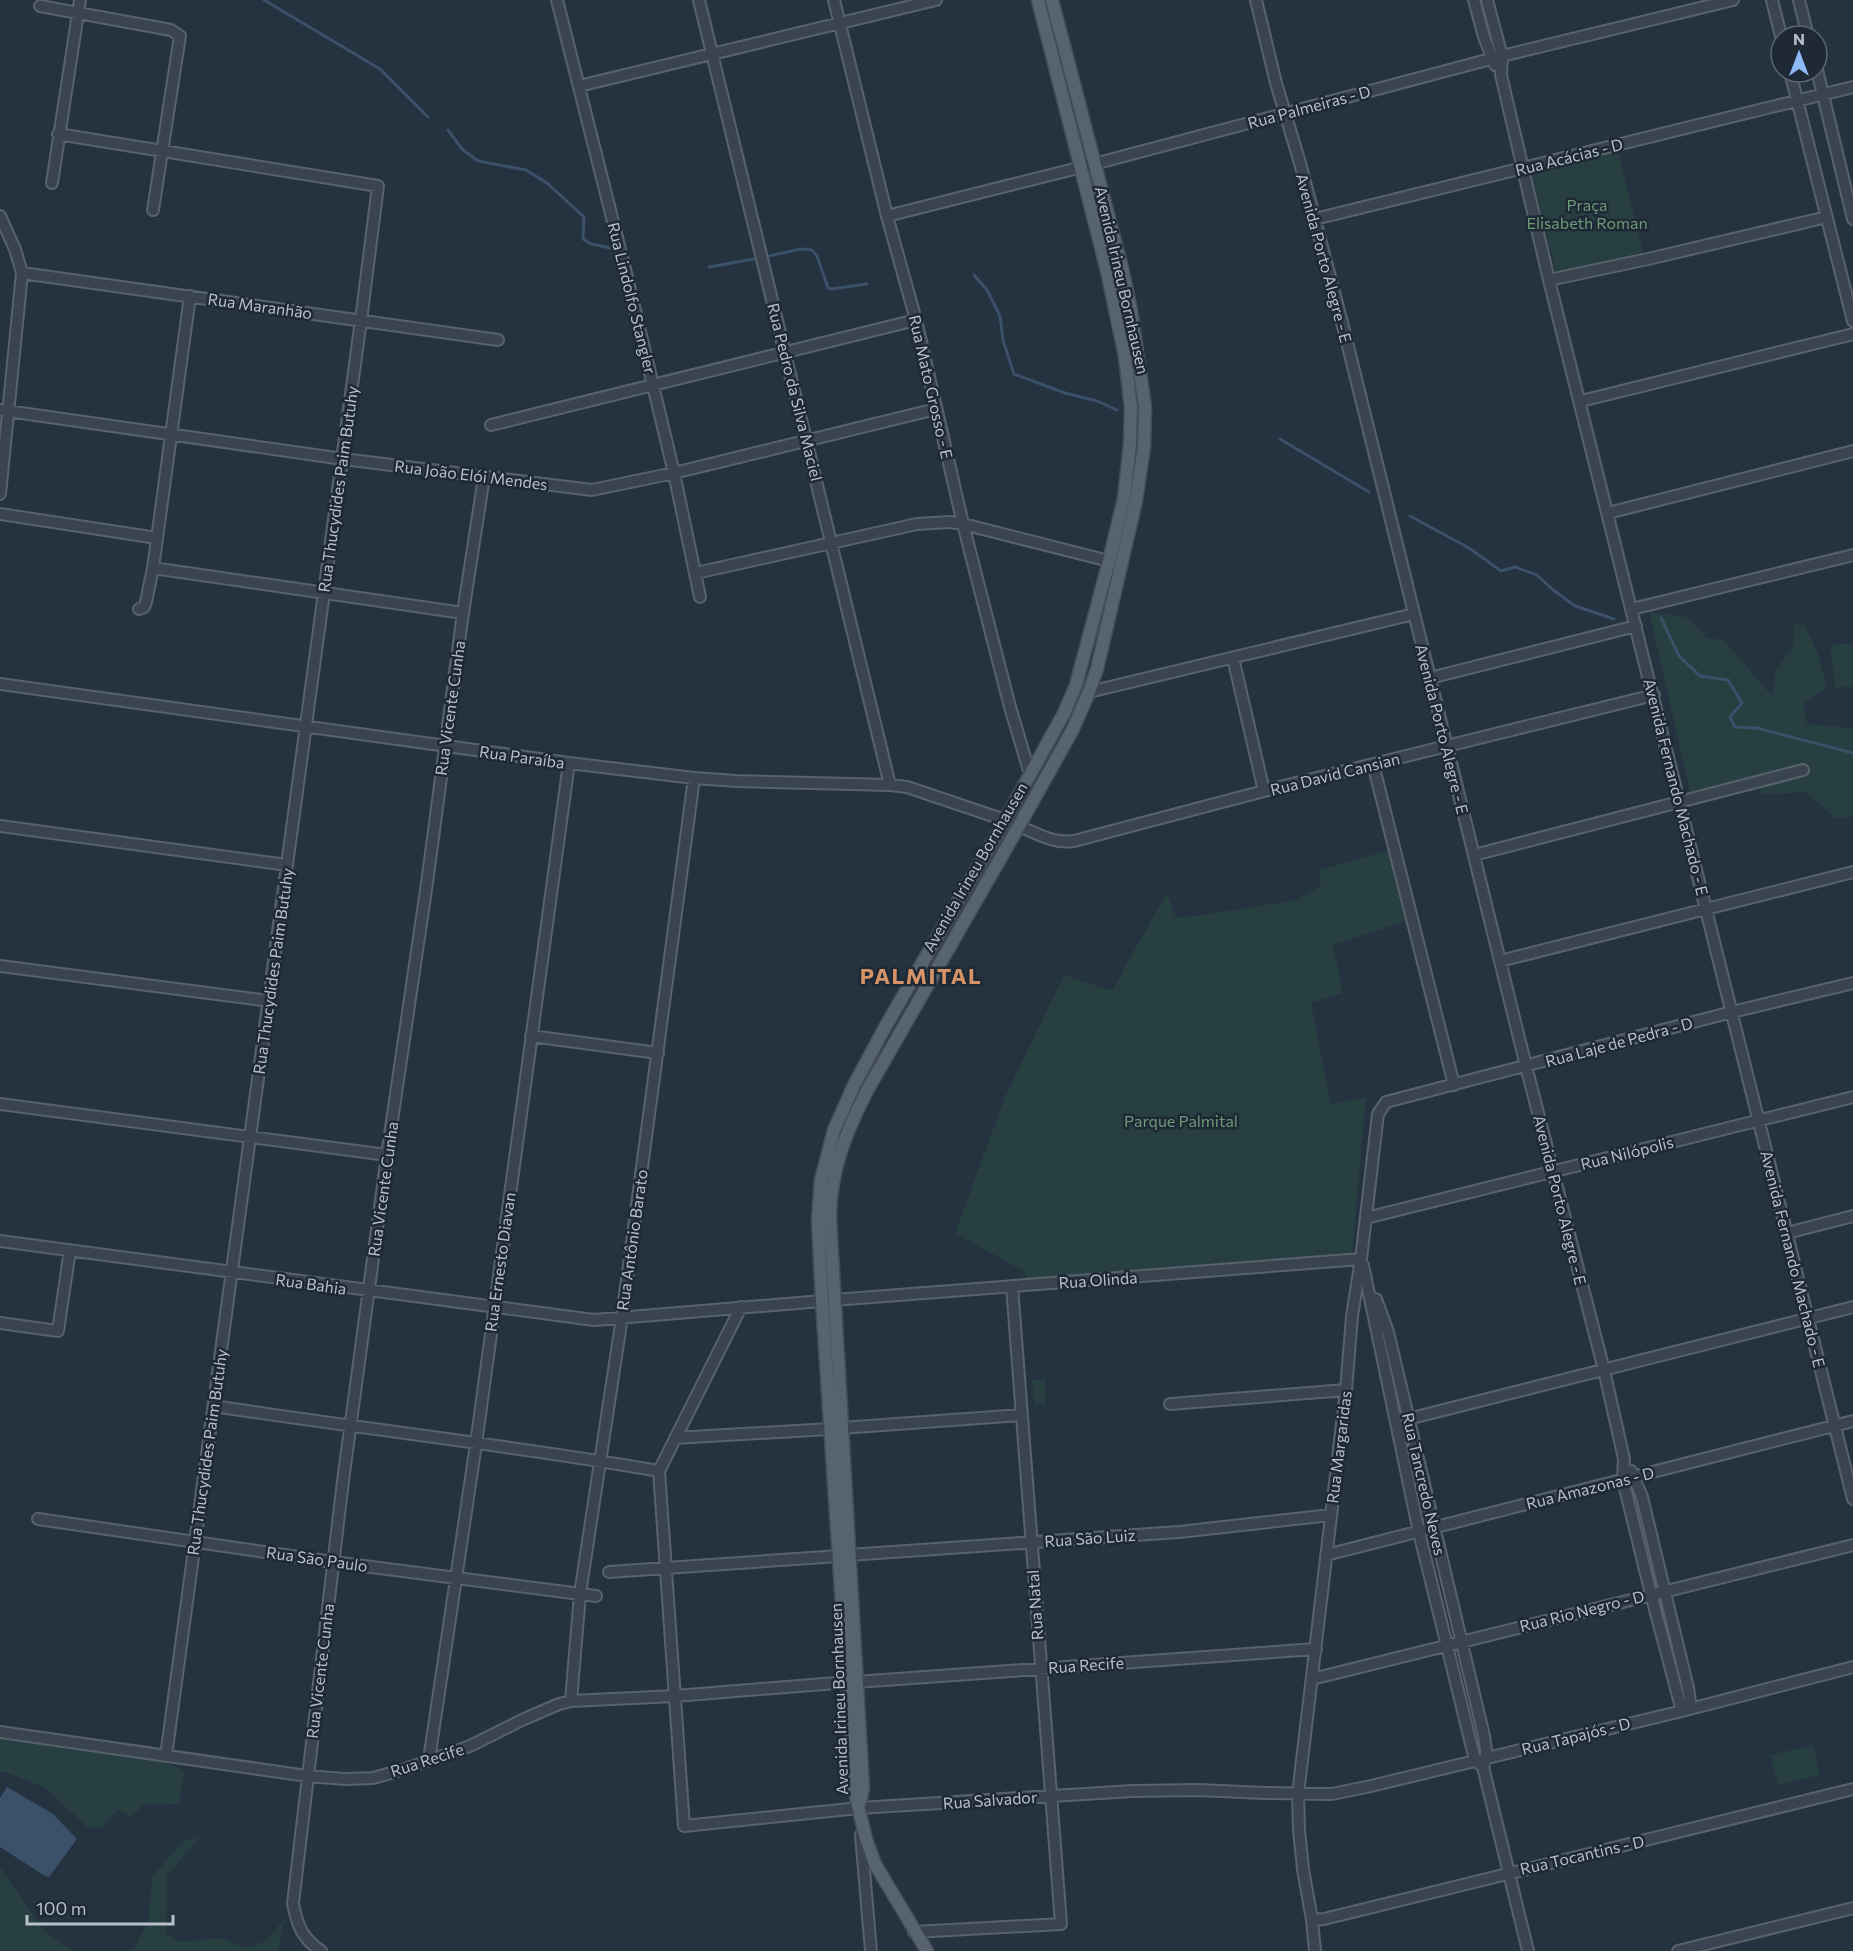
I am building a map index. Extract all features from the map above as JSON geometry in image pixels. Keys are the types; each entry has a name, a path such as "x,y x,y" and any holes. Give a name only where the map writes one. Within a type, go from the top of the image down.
{"main road":[{"name":"Avenida Irineu Bornhausen","path":"828,1301 832,1182 847,1133 868,1089 1073,729 1097,669 1116,562 1131,444 1131,408 1125,357 1107,272 1038,0"},
{"name":"Avenida Irineu Bornhausen","path":"927,1951 875,1864 866,1839 854,1789 852,1682 828,1301 819,1202 821,1180 834,1130 854,1085 1064,713 1076,685 1136,501 1144,447 1144,407 1128,299 1052,0"},
{"path":"1057,75 1071,72"},
{"path":"1030,774 1042,783"}],"street":[{"path":"52,183 80,0"},
{"name":"Rua Lindolfo Stangler","path":"557,0 653,385 700,597"},
{"name":"Rua Pedro da Silva Maciel","path":"699,0 890,785"},
{"name":"Rua Mato Grosso - E","path":"834,0 887,216 916,320 963,524 1030,774"},
{"path":"579,86 936,0"},
{"name":"Avenida Porto Alegre - E","path":"1256,0 1284,113 1315,219 1604,1370 1629,1478 1651,1594 1686,1709"},
{"name":"Avenida Fernando Machado - E","path":"1474,0 1497,58"},
{"name":"Avenida Fernando Machado - E","path":"1487,0 1497,58 1549,280 1853,1499"},
{"name":"Rua Palmeiras - D","path":"887,216 1080,168 1497,58 1732,0"},
{"path":"1772,0 1778,24"},
{"path":"1799,0 1805,24"},
{"path":"40,6 171,30 180,36 153,210"},
{"path":"1793,84 1853,321"},
{"path":"1820,84 1852,214"},
{"name":"Rua Acácias - D","path":"1315,219 1853,87"},
{"path":"58,134 162,151"},
{"name":"Rua Thucydides Paim Butuhy","path":"162,151 378,186 325,592 166,1756"},
{"path":"0,216 15,249 22,273 4,411 0,494"},
{"path":"1549,280 1827,217"},
{"name":"Rua Maranhão","path":"22,273 498,340"},
{"path":"139,609 144,607 146,602 153,567 190,296"},
{"path":"491,425 916,320"},
{"path":"1581,401 1853,334"},
{"name":"Rua João Elói Mendes","path":"4,411 342,459 591,490 674,473 936,409"},
{"path":"1608,513 1853,451"},
{"name":"Rua Vicente Cunha","path":"321,1951 297,1925 292,1903 333,1562 387,1155 484,477"},
{"path":"0,514 157,538"},
{"path":"696,573 916,524 950,522 1116,562"},
{"path":"1632,609 1853,555"},
{"path":"153,567 463,613"},
{"path":"1089,692 1414,614"},
{"path":"1430,678 1636,626"},
{"path":"1233,658 1264,791"},
{"name":"Rua Paraíba","path":"0,684 569,763 694,778 907,787 1005,820"},
{"name":"Rua David Cansian","path":"1019,826 1062,843 1074,841 1264,791 1653,695"},
{"name":"Rua Ernesto Diavan","path":"429,1760 477,1444 569,763"},
{"path":"1373,764 1454,1084"},
{"path":"1474,855 1803,770"},
{"name":"Rua Antônio Barato","path":"571,1701 580,1594 622,1317 694,778"},
{"path":"0,826 287,865"},
{"path":"1500,961 1853,872"},
{"path":"0,966 269,1001"},
{"name":"Rua Laje de Pedra - D","path":"1386,1102 1853,983"},
{"path":"531,1036 658,1053"},
{"name":"Rua Nilópolis","path":"1366,1218 1853,1097"},
{"name":"Rua Margaridas","path":"1314,1951 1312,1920 1299,1830 1298,1794 1346,1390 1352,1316 1378,1114 1386,1102"},
{"path":"0,1104 387,1155"},
{"path":"1787,1233 1853,1216"},
{"name":"Rua Bahia","path":"0,1241 494,1308 594,1320 622,1317"},
{"path":"0,1323 58,1331 70,1250"},
{"name":"Rua Olinda","path":"622,1317 1361,1259"},
{"name":"Rua Tancredo Neves","path":"1361,1259 1419,1532 1446,1645 1482,1762 1528,1951"},
{"name":"Rua Tancredo Neves","path":"1361,1259 1388,1332 1484,1736 1482,1762"},
{"name":"Rua Natal","path":"914,1932 1060,1924 1012,1286"},
{"path":"675,1696 659,1471 741,1307"},
{"path":"1408,1419 1853,1307"},
{"path":"1352,1316 1359,1314 1374,1316"},
{"path":"1170,1404 1346,1390"},
{"path":"214,1406 659,1471"},
{"path":"675,1438 1021,1415"},
{"name":"Rua Amazonas - D","path":"1326,1555 1853,1421"},
{"name":"Avenida Porto Alegre - E","path":"1629,1478 1642,1497 1665,1590 1686,1709"},
{"name":"Rua São Luiz","path":"609,1572 1179,1532 1331,1515"},
{"name":"Rua São Paulo","path":"38,1519 333,1562 596,1596"},
{"name":"Rua Rio Negro - D","path":"1312,1679 1853,1545"},
{"name":"Rua Recife","path":"0,1732 307,1776 345,1779 372,1778 470,1746 522,1720 571,1701 675,1696 1316,1649"},
{"name":"Rua Tapajós - D","path":"1298,1794 1332,1794 1482,1762 1853,1667"},
{"name":"Rua Salvador","path":"675,1696 684,1826 859,1808 1133,1791 1198,1790 1298,1794"},
{"name":"Rua Tocantins - D","path":"1312,1920 1324,1919 1853,1789"},
{"path":"859,1808 871,1951"},
{"path":"1678,1951 1853,1908"}],"green space":[{"name":"Praça Elisabeth Roman","path":"1618,152 1644,255 1557,276 1531,173"},
{"path":"1649,612 1686,617 1707,638 1724,640 1772,696 1776,670 1794,645 1794,624 1805,626 1818,654 1827,688 1804,703 1807,724 1853,728 1853,817 1835,818 1806,792 1761,794 1760,781 1690,791"},
{"path":"1853,643 1853,686 1835,688 1830,645"},
{"name":"Parque Palmital","path":"1390,850 1406,921 1333,945 1343,993 1311,1003 1331,1104 1366,1097 1352,1255 1027,1281 1025,1272 955,1233 1005,1097 1064,975 1113,991 1167,893 1176,917 1196,916 1296,900 1321,886 1319,870"},
{"path":"1045,1379 1046,1404 1034,1404 1032,1380"},
{"path":"0,1737 165,1762 185,1771 179,1804 143,1805 131,1817 118,1810 101,1828 87,1827 46,1788 0,1772"},
{"path":"1813,1745 1820,1775 1778,1785 1770,1755"},
{"path":"201,1836 167,1876 166,1934 180,1942 221,1938 246,1948 266,1941 285,1918 278,1951 129,1951 135,1947 148,1922 152,1877 183,1841"},
{"path":"0,1867 47,1934 73,1951 0,1951"}],"water":[{"path":"7,1787 53,1814 77,1839 49,1877 0,1847 0,1798"}],"waterway":[{"path":"264,0 380,69 428,117"},
{"path":"448,130 462,149 478,161 526,170 547,183 584,217 583,239 591,244 611,248"},
{"path":"769,256 801,249 812,250 817,256 828,288 867,284"},
{"path":"709,267 754,259"},
{"path":"974,275 987,290 1000,316 1003,340 1014,374 1065,393 1097,401 1117,410"},
{"path":"1280,439 1369,492"},
{"path":"1410,516 1469,548 1501,571 1515,567 1537,575 1575,606 1614,619"},
{"path":"1661,618 1679,656 1700,676 1728,680 1742,703 1730,717 1735,727 1757,728 1853,753"}],"district":[{"name":"PALMITAL","path":"921,976"}]}
